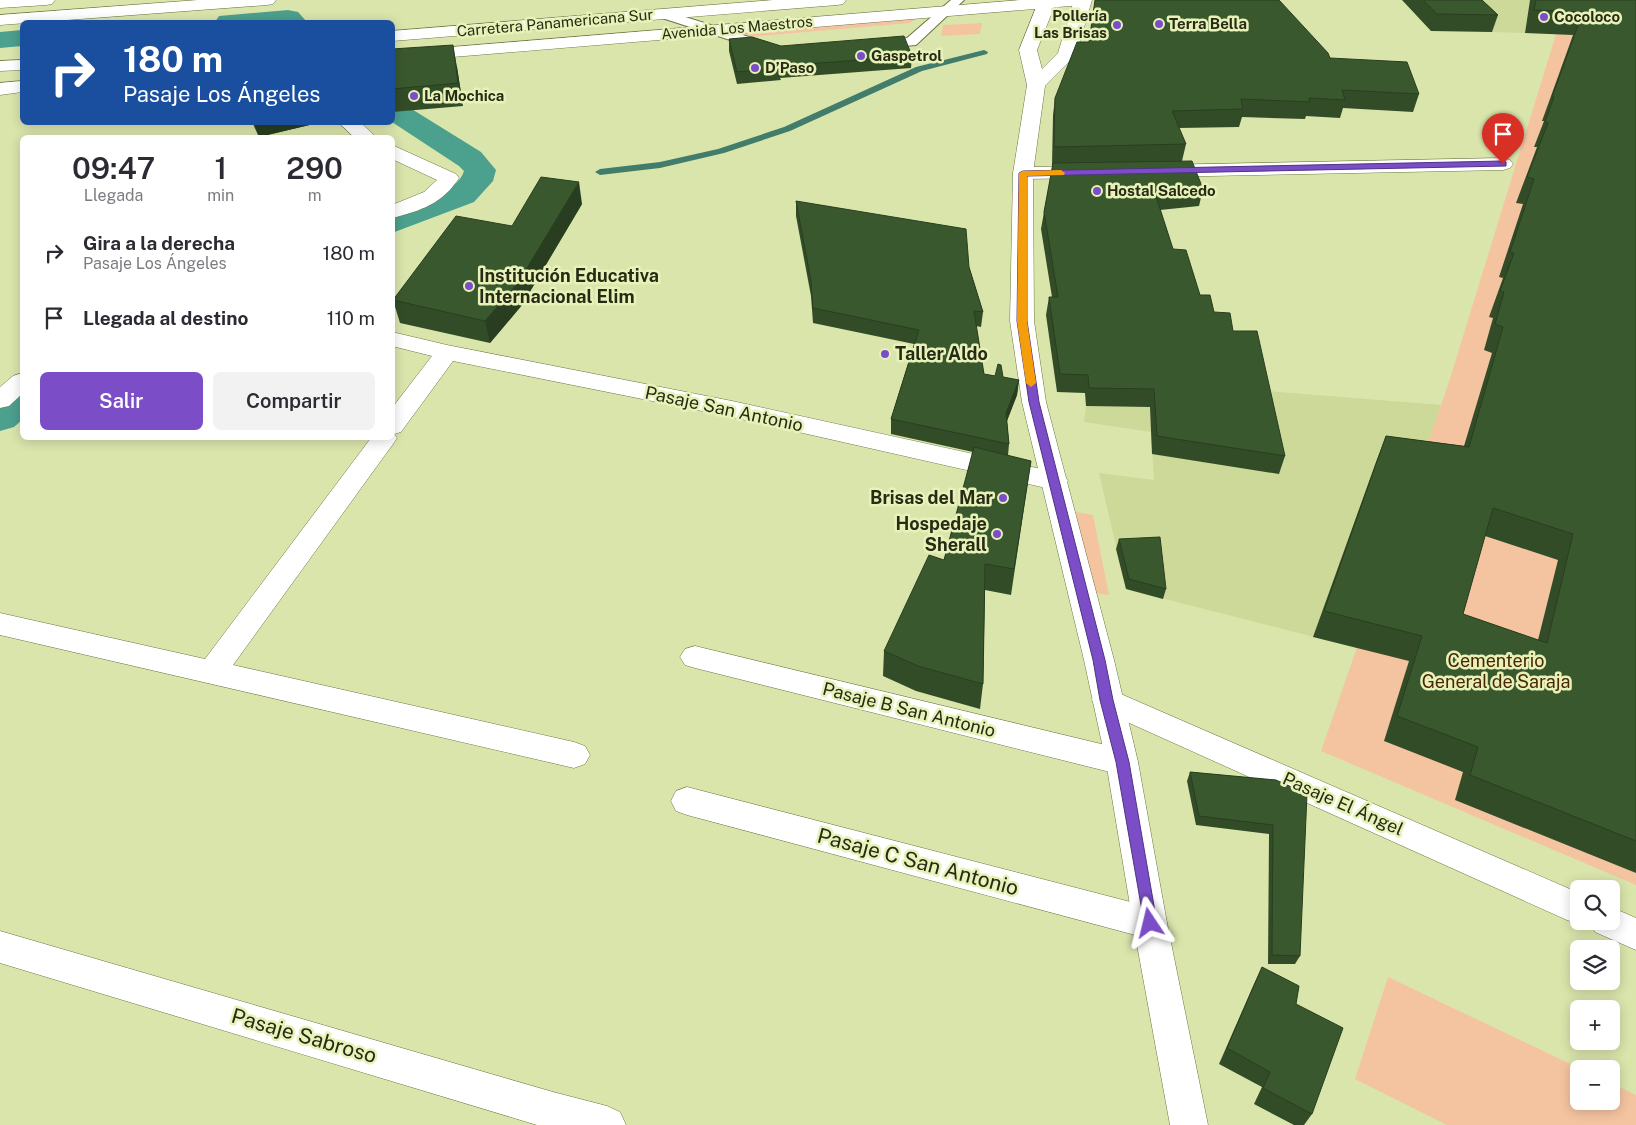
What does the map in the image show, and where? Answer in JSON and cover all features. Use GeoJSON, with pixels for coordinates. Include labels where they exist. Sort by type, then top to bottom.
{"type":"FeatureCollection","features":[{"type":"Feature","properties":{"kind":"main road"},"geometry":{"type":"LineString","coordinates":[[0,4],[46,0]]}},
{"type":"Feature","properties":{"kind":"main road"},"geometry":{"type":"LineString","coordinates":[[0,20],[268,0]]}},
{"type":"Feature","properties":{"kind":"main road","name":"Carretera Panamericana Sur"},"geometry":{"type":"LineString","coordinates":[[395,36],[837,0]]}},
{"type":"Feature","properties":{"kind":"main road"},"geometry":{"type":"LineString","coordinates":[[1036,85],[1067,56],[1082,0]]}},
{"type":"Feature","properties":{"kind":"main road","name":"Avenida Los Maestros"},"geometry":{"type":"LineString","coordinates":[[395,57],[713,30],[951,6],[1082,0]]}},
{"type":"Feature","properties":{"kind":"main road"},"geometry":{"type":"LineString","coordinates":[[1048,1],[1028,50],[1036,85],[1023,173],[1022,321],[1034,402],[1099,660],[1106,700],[1122,762],[1150,923],[1189,1125]]}},
{"type":"Feature","properties":{"kind":"main road"},"geometry":{"type":"LineString","coordinates":[[0,66],[20,65]]}},
{"type":"Feature","properties":{"kind":"main road"},"geometry":{"type":"LineString","coordinates":[[0,89],[20,87]]}},
{"type":"Feature","properties":{"kind":"main road"},"geometry":{"type":"LineString","coordinates":[[351,125],[364,135]]}},
{"type":"Feature","properties":{"kind":"main road"},"geometry":{"type":"LineString","coordinates":[[395,152],[449,178],[443,189],[436,196],[395,211]]}},
{"type":"Feature","properties":{"kind":"main road"},"geometry":{"type":"LineString","coordinates":[[1140,171],[1503,164]]}},
{"type":"Feature","properties":{"kind":"main road"},"geometry":{"type":"LineString","coordinates":[[1023,173],[1110,172]]}},
{"type":"Feature","properties":{"kind":"main road","name":"Pasaje San Antonio"},"geometry":{"type":"LineString","coordinates":[[395,340],[447,352],[732,409],[1055,481]]}},
{"type":"Feature","properties":{"kind":"main road"},"geometry":{"type":"LineString","coordinates":[[395,422],[447,352]]}},
{"type":"Feature","properties":{"kind":"main road"},"geometry":{"type":"LineString","coordinates":[[0,400],[20,383]]}},
{"type":"Feature","properties":{"kind":"main road"},"geometry":{"type":"LineString","coordinates":[[211,673],[383,440]]}},
{"type":"Feature","properties":{"kind":"main road"},"geometry":{"type":"LineString","coordinates":[[0,624],[574,756]]}},
{"type":"Feature","properties":{"kind":"main road","name":"Pasaje B San Antonio"},"geometry":{"type":"LineString","coordinates":[[695,657],[1122,762]]}},
{"type":"Feature","properties":{"kind":"main road","name":"Pasaje El Ángel"},"geometry":{"type":"LineString","coordinates":[[1106,700],[1570,905]]}},
{"type":"Feature","properties":{"kind":"main road","name":"Pasaje C San Antonio"},"geometry":{"type":"LineString","coordinates":[[687,801],[1150,923]]}},
{"type":"Feature","properties":{"kind":"main road"},"geometry":{"type":"LineString","coordinates":[[1620,927],[1636,934]]}},
{"type":"Feature","properties":{"kind":"main road","name":"Pasaje Sabroso"},"geometry":{"type":"LineString","coordinates":[[0,946],[550,1118],[608,1125]]}},
{"type":"Feature","properties":{"kind":"lane"},"geometry":{"type":"LineString","coordinates":[[871,45],[910,42],[951,6]]}},
{"type":"Feature","properties":{"kind":"lane"},"geometry":{"type":"LineString","coordinates":[[662,14],[773,50]]}},
{"type":"Feature","properties":{"kind":"shaded area"},"geometry":{"type":"Polygon","coordinates":[[[1457,0],[1530,0],[1525,33],[1492,32],[1457,0]]]}},
{"type":"Feature","properties":{"kind":"shaded area"},"geometry":{"type":"Polygon","coordinates":[[[1180,384],[1441,405],[1357,648],[1126,589],[1099,473],[1154,480],[1151,432],[1084,422],[1086,406],[1182,407],[1180,384]]]}},
{"type":"Feature","properties":{"kind":"green space","name":"Cementerio General de Saraja"},"geometry":{"type":"Polygon","coordinates":[[[1636,0],[1636,885],[1321,751],[1448,385],[1556,34],[1636,0]]]}},
{"type":"Feature","properties":{"kind":"green space"},"geometry":{"type":"Polygon","coordinates":[[[917,18],[910,23],[749,37],[737,32],[917,18]]]}},
{"type":"Feature","properties":{"kind":"green space"},"geometry":{"type":"Polygon","coordinates":[[[982,23],[980,34],[941,36],[943,25],[982,23]]]}},
{"type":"Feature","properties":{"kind":"green space"},"geometry":{"type":"Polygon","coordinates":[[[1076,512],[1093,515],[1109,595],[1093,593],[1076,512]]]}},
{"type":"Feature","properties":{"kind":"green space"},"geometry":{"type":"Polygon","coordinates":[[[1388,977],[1570,1064],[1570,1110],[1620,1110],[1620,1087],[1636,1095],[1636,1125],[1447,1125],[1355,1079],[1388,977]]]}},
{"type":"Feature","properties":{"kind":"building"},"geometry":{"type":"Polygon","coordinates":[[[1095,0],[1279,0],[1328,53],[1330,58],[1407,62],[1419,94],[1342,90],[1345,100],[1309,98],[1310,102],[1241,99],[1243,109],[1172,111],[1186,144],[1054,147],[1055,98],[1077,42],[1089,42],[1095,0]]]}},
{"type":"Feature","properties":{"kind":"building"},"geometry":{"type":"Polygon","coordinates":[[[1423,0],[1482,0],[1498,15],[1437,14],[1423,0]]]}},
{"type":"Feature","properties":{"kind":"building","name":"Cementerio General de Saraja"},"geometry":{"type":"Polygon","coordinates":[[[1536,0],[1636,0],[1636,841],[1470,775],[1478,747],[1397,716],[1422,636],[1324,611],[1386,436],[1469,447],[1503,327],[1495,324],[1504,292],[1500,291],[1514,253],[1510,252],[1534,179],[1527,177],[1548,123],[1545,122],[1554,97],[1552,97],[1583,12],[1534,10],[1536,0]],[[1493,508],[1463,614],[1547,643],[1573,534],[1493,508]]]}},
{"type":"Feature","properties":{"kind":"building"},"geometry":{"type":"Polygon","coordinates":[[[904,36],[912,56],[780,66],[780,68],[737,72],[729,39],[752,37],[781,46],[904,36]]]}},
{"type":"Feature","properties":{"kind":"building"},"geometry":{"type":"Polygon","coordinates":[[[453,45],[458,83],[395,89],[395,49],[453,45]]]}},
{"type":"Feature","properties":{"kind":"building"},"geometry":{"type":"Polygon","coordinates":[[[1192,161],[1203,189],[1155,193],[1173,249],[1186,250],[1200,295],[1210,295],[1214,312],[1230,313],[1233,331],[1257,331],[1285,456],[1157,436],[1154,389],[1089,388],[1088,375],[1060,374],[1049,297],[1058,297],[1044,212],[1053,163],[1192,161]]]}},
{"type":"Feature","properties":{"kind":"building"},"geometry":{"type":"Polygon","coordinates":[[[541,177],[579,182],[518,283],[485,321],[395,300],[395,297],[456,216],[512,226],[541,177]]]}},
{"type":"Feature","properties":{"kind":"building"},"geometry":{"type":"Polygon","coordinates":[[[796,201],[966,229],[969,267],[983,312],[974,311],[984,374],[995,376],[998,364],[1001,365],[1003,377],[1019,380],[1006,413],[1009,444],[891,419],[919,330],[813,308],[811,281],[796,201]]]}},
{"type":"Feature","properties":{"kind":"building"},"geometry":{"type":"Polygon","coordinates":[[[974,447],[1031,461],[1014,569],[985,564],[983,684],[918,666],[884,651],[929,555],[944,560],[974,447]]]}},
{"type":"Feature","properties":{"kind":"building"},"geometry":{"type":"Polygon","coordinates":[[[1160,537],[1166,589],[1129,579],[1119,539],[1160,537]]]}},
{"type":"Feature","properties":{"kind":"building"},"geometry":{"type":"Polygon","coordinates":[[[1190,772],[1276,780],[1307,794],[1300,956],[1272,955],[1273,825],[1199,816],[1190,772]]]}},
{"type":"Feature","properties":{"kind":"building"},"geometry":{"type":"Polygon","coordinates":[[[1262,967],[1299,986],[1296,1004],[1343,1028],[1312,1114],[1263,1088],[1270,1072],[1227,1048],[1262,967]]]}},
{"type":"Feature","properties":{"kind":"waterway"},"geometry":{"type":"LineString","coordinates":[[258,20],[288,18],[290,20]]}},
{"type":"Feature","properties":{"kind":"waterway"},"geometry":{"type":"LineString","coordinates":[[0,40],[20,38]]}},
{"type":"Feature","properties":{"kind":"waterway"},"geometry":{"type":"LineString","coordinates":[[600,172],[660,165],[721,151],[787,129],[919,69],[984,52]]}},
{"type":"Feature","properties":{"kind":"waterway"},"geometry":{"type":"LineString","coordinates":[[395,111],[470,159],[480,170],[477,181],[463,195],[395,222]]}},
{"type":"Feature","properties":{"kind":"waterway"},"geometry":{"type":"LineString","coordinates":[[0,418],[20,403]]}},
{"type":"Feature","properties":{"kind":"slow traffic"},"geometry":{"type":"LineString","coordinates":[[1031,383],[1022,321],[1023,173],[1061,173]]}},
{"type":"Feature","properties":{"kind":"place","name":"Cocoloco"},"geometry":{"type":"Point","coordinates":[1544,17]}},
{"type":"Feature","properties":{"kind":"place","name":"Terra Bella"},"geometry":{"type":"Point","coordinates":[1159,24]}},
{"type":"Feature","properties":{"kind":"place","name":"Pollería Las Brisas"},"geometry":{"type":"Point","coordinates":[1117,25]}},
{"type":"Feature","properties":{"kind":"place","name":"Gaspetrol"},"geometry":{"type":"Point","coordinates":[861,56]}},
{"type":"Feature","properties":{"kind":"place","name":"D’Paso"},"geometry":{"type":"Point","coordinates":[755,68]}},
{"type":"Feature","properties":{"kind":"place","name":"La Mochica"},"geometry":{"type":"Point","coordinates":[414,96]}},
{"type":"Feature","properties":{"kind":"place","name":"Hostal Salcedo"},"geometry":{"type":"Point","coordinates":[1097,191]}},
{"type":"Feature","properties":{"kind":"place","name":"Institución Educativa Internacional Elim"},"geometry":{"type":"Point","coordinates":[469,286]}},
{"type":"Feature","properties":{"kind":"place","name":"Taller Aldo"},"geometry":{"type":"Point","coordinates":[885,354]}},
{"type":"Feature","properties":{"kind":"place","name":"Brisas del Mar"},"geometry":{"type":"Point","coordinates":[1003,498]}},
{"type":"Feature","properties":{"kind":"place","name":"Hospedaje Sherall"},"geometry":{"type":"Point","coordinates":[997,534]}},
{"type":"Feature","properties":{"kind":"route"},"geometry":{"type":"LineString","coordinates":[[1150,923],[1122,762],[1106,700],[1099,660],[1034,402],[1022,321],[1023,173],[1503,164]]}}]}
